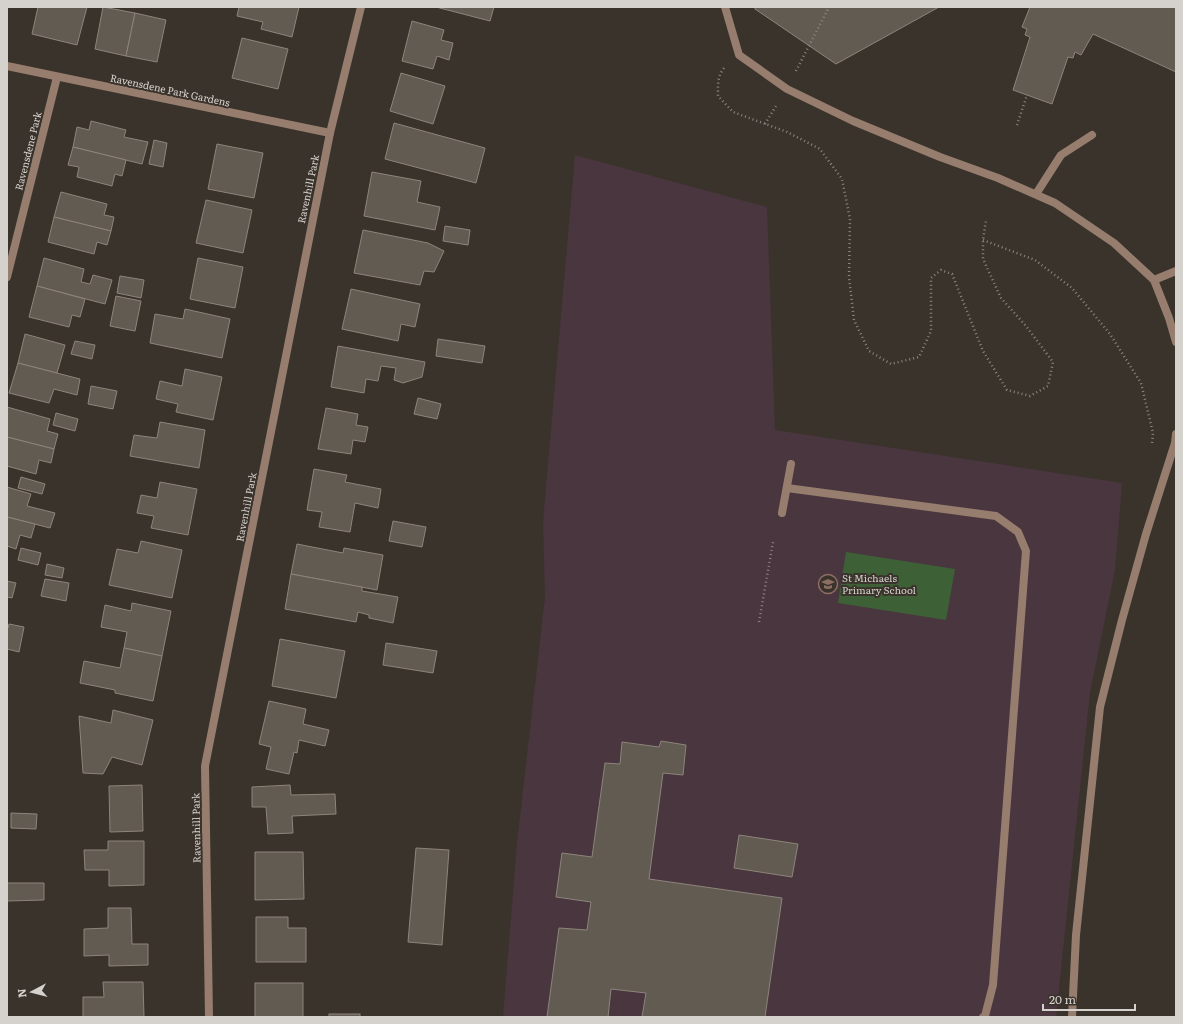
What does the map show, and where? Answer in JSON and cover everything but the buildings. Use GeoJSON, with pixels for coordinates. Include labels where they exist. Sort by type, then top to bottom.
{"type":"FeatureCollection","features":[{"type":"Feature","properties":{"kind":"street","name":"Ravenhill Park"},"geometry":{"type":"LineString","coordinates":[[209,1017],[205,766],[330,134],[362,7]]}},
{"type":"Feature","properties":{"kind":"street"},"geometry":{"type":"LineString","coordinates":[[725,7],[739,56],[786,89],[853,121],[940,157],[998,178],[1036,194],[1055,203],[1114,243],[1154,280],[1169,318],[1176,342]]}},
{"type":"Feature","properties":{"kind":"street","name":"Ravensdene Park Gardens"},"geometry":{"type":"LineString","coordinates":[[7,66],[330,134]]}},
{"type":"Feature","properties":{"kind":"street","name":"Ravensdene Park"},"geometry":{"type":"LineString","coordinates":[[7,277],[57,76]]}},
{"type":"Feature","properties":{"kind":"street"},"geometry":{"type":"LineString","coordinates":[[1036,194],[1061,155],[1092,135]]}},
{"type":"Feature","properties":{"kind":"street"},"geometry":{"type":"LineString","coordinates":[[1154,280],[1176,271]]}},
{"type":"Feature","properties":{"kind":"street"},"geometry":{"type":"LineString","coordinates":[[1072,1017],[1076,935],[1100,707],[1122,620],[1146,534],[1175,443],[1176,434]]}},
{"type":"Feature","properties":{"kind":"street"},"geometry":{"type":"LineString","coordinates":[[782,513],[791,464]]}},
{"type":"Feature","properties":{"kind":"street"},"geometry":{"type":"LineString","coordinates":[[787,488],[996,516],[1018,532],[1026,551],[993,985],[985,1016],[983,1017]]}},
{"type":"Feature","properties":{"kind":"path"},"geometry":{"type":"LineString","coordinates":[[786,89],[829,7]]}},
{"type":"Feature","properties":{"kind":"path"},"geometry":{"type":"LineString","coordinates":[[739,56],[721,72],[718,81],[718,96],[733,112],[787,132],[820,148],[842,179],[850,219],[849,277],[854,320],[869,351],[891,364],[919,357],[931,331],[931,278],[941,270],[952,274],[983,351],[1007,390],[1030,396],[1048,386],[1053,362],[1026,326],[1001,298],[983,260],[983,240],[986,220]]}},
{"type":"Feature","properties":{"kind":"path"},"geometry":{"type":"LineString","coordinates":[[1016,125],[1027,95]]}},
{"type":"Feature","properties":{"kind":"path"},"geometry":{"type":"LineString","coordinates":[[983,240],[1035,260],[1072,288],[1110,334],[1141,383],[1154,433],[1151,448]]}},
{"type":"Feature","properties":{"kind":"path"},"geometry":{"type":"LineString","coordinates":[[760,622],[773,542]]}},
{"type":"Feature","properties":{"kind":"shaded area","name":"St Michaels Primary School"},"geometry":{"type":"Polygon","coordinates":[[[575,155],[767,207],[775,430],[1122,483],[1115,570],[1090,693],[1056,1017],[503,1017],[517,843],[545,597],[543,521],[575,155]]]}},
{"type":"Feature","properties":{"kind":"green space"},"geometry":{"type":"Polygon","coordinates":[[[846,552],[955,569],[946,620],[838,603],[846,552]]]}},
{"type":"Feature","properties":{"kind":"place","name":"St Michaels Primary School"},"geometry":{"type":"Point","coordinates":[828,584]}}]}
